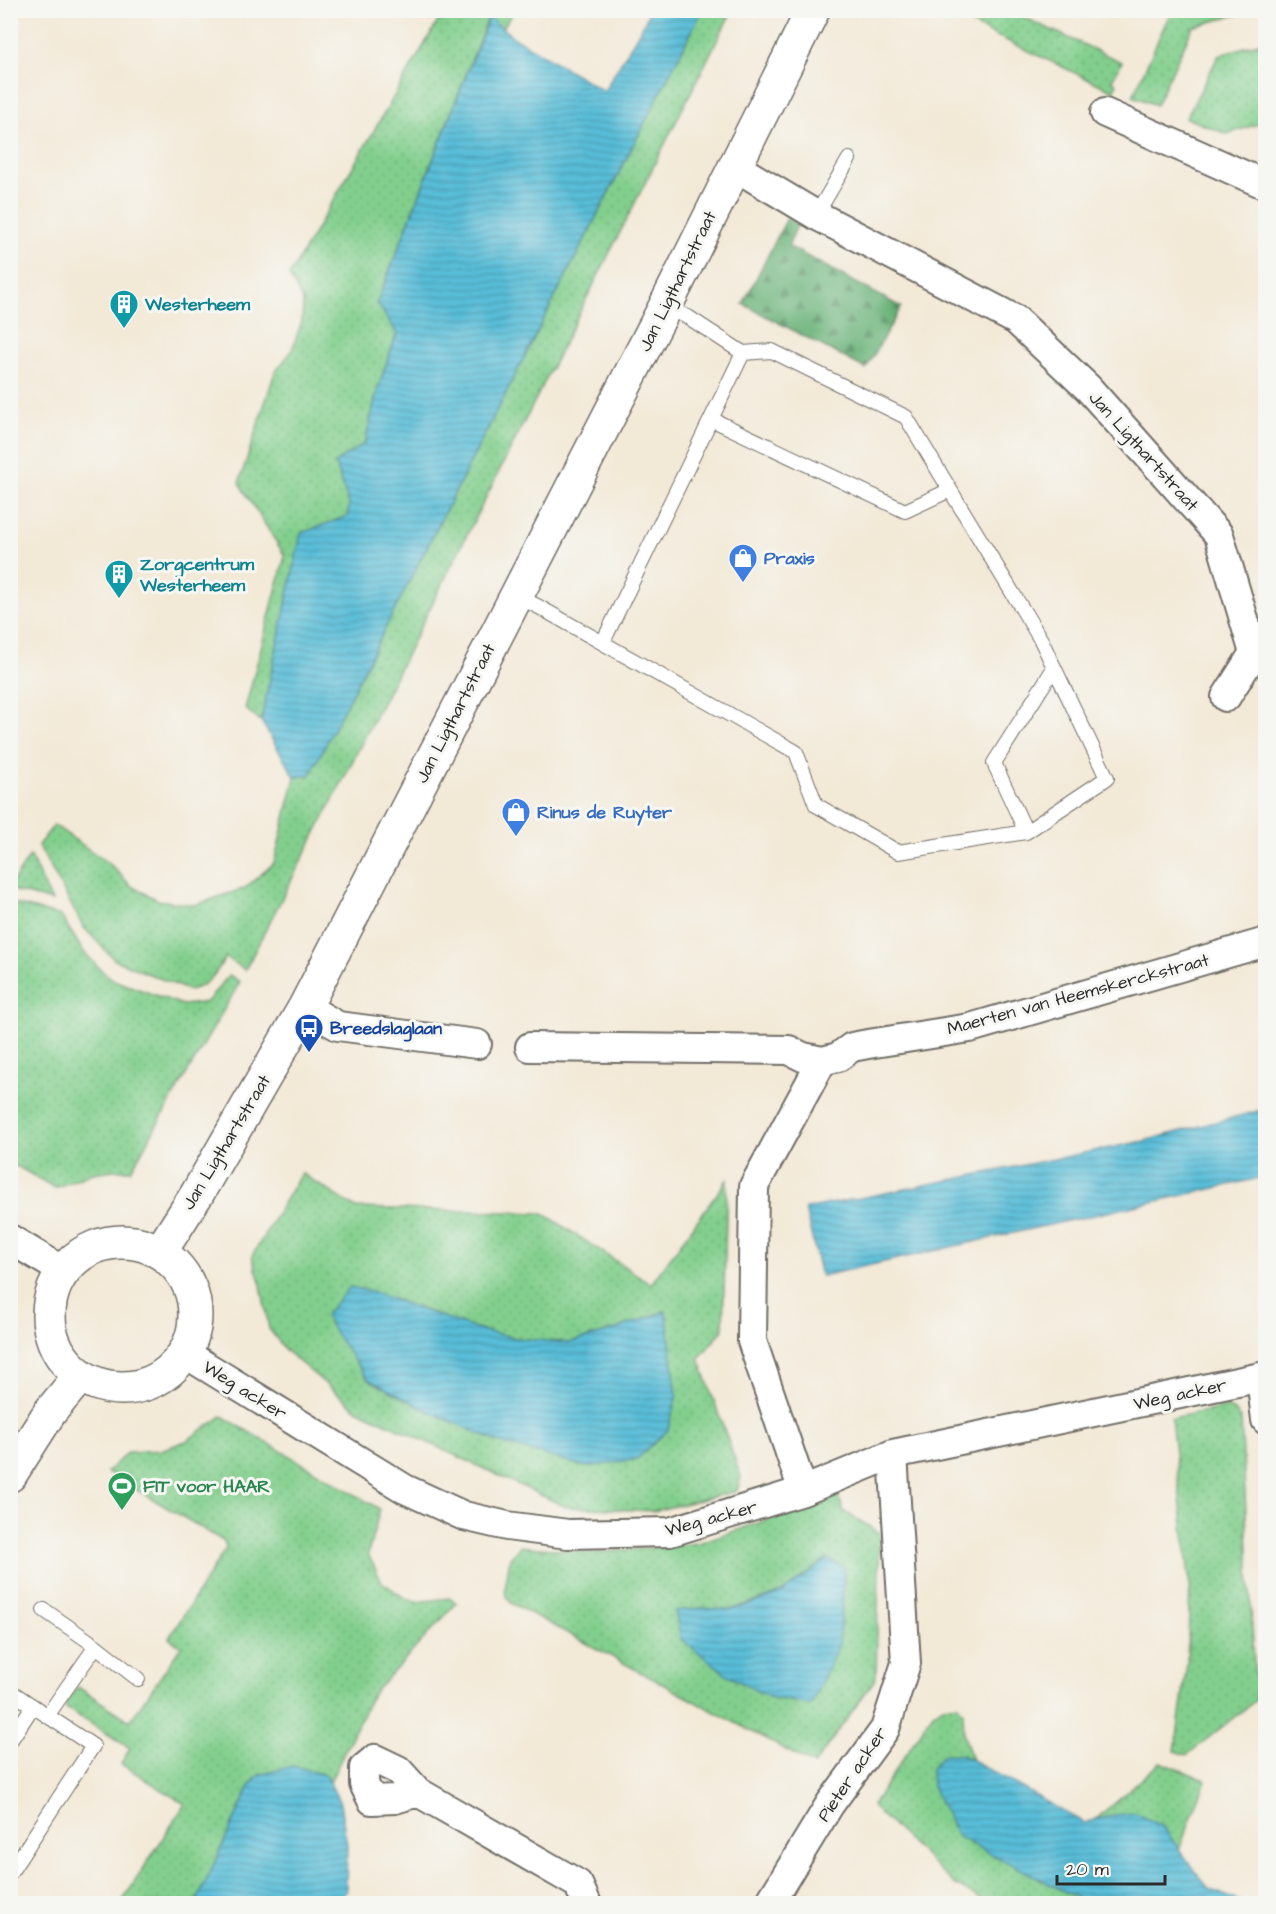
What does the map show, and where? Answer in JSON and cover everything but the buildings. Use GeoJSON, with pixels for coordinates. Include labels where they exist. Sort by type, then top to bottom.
{"type":"FeatureCollection","features":[{"type":"Feature","properties":{"kind":"main road","name":"Jan Ligthartstraat"},"geometry":{"type":"LineString","coordinates":[[160,1252],[197,1194],[305,1007],[515,595],[665,308],[813,10]]}},
{"type":"Feature","properties":{"kind":"main road"},"geometry":{"type":"LineString","coordinates":[[119,1241],[141,1243],[160,1252],[182,1271],[194,1297],[196,1326],[186,1354],[165,1376],[138,1388],[108,1388],[80,1376],[63,1359],[52,1339],[48,1315],[52,1292],[63,1271],[79,1256],[98,1245],[108,1243],[119,1241]]}},
{"type":"Feature","properties":{"kind":"main road"},"geometry":{"type":"LineString","coordinates":[[10,1475],[50,1412],[80,1376]]}},
{"type":"Feature","properties":{"kind":"street"},"geometry":{"type":"LineString","coordinates":[[1105,113],[1266,185]]}},
{"type":"Feature","properties":{"kind":"street","name":"Jan Ligthartstraat"},"geometry":{"type":"LineString","coordinates":[[734,166],[816,215],[1016,320],[1088,388],[1219,535],[1254,653],[1226,697]]}},
{"type":"Feature","properties":{"kind":"street","name":"Maerten van Heemskerckstraat"},"geometry":{"type":"LineString","coordinates":[[822,1060],[838,1057],[852,1047],[860,1045],[970,1028],[1266,942]]}},
{"type":"Feature","properties":{"kind":"street"},"geometry":{"type":"LineString","coordinates":[[305,1007],[338,1026],[477,1044]]}},
{"type":"Feature","properties":{"kind":"street"},"geometry":{"type":"LineString","coordinates":[[530,1047],[789,1050],[803,1058],[822,1060],[754,1186],[752,1341],[803,1491]]}},
{"type":"Feature","properties":{"kind":"street"},"geometry":{"type":"LineString","coordinates":[[10,1239],[63,1271]]}},
{"type":"Feature","properties":{"kind":"street","name":"Weg acker"},"geometry":{"type":"LineString","coordinates":[[186,1354],[405,1489],[464,1516],[507,1526],[568,1534],[670,1532],[803,1491],[893,1454],[1263,1376]]}},
{"type":"Feature","properties":{"kind":"street"},"geometry":{"type":"LineString","coordinates":[[1263,1376],[1266,1420]]}},
{"type":"Feature","properties":{"kind":"street","name":"Pieter acker"},"geometry":{"type":"LineString","coordinates":[[769,1904],[830,1804],[885,1729],[906,1663],[893,1454]]}},
{"type":"Feature","properties":{"kind":"street"},"geometry":{"type":"LineString","coordinates":[[418,1792],[578,1884],[587,1904]]}},
{"type":"Feature","properties":{"kind":"lane"},"geometry":{"type":"LineString","coordinates":[[816,215],[849,159]]}},
{"type":"Feature","properties":{"kind":"lane"},"geometry":{"type":"LineString","coordinates":[[515,595],[603,642],[796,752],[816,805],[898,852],[1026,832],[1107,778],[1041,640],[906,417],[772,351],[743,353],[688,317],[665,308]]}},
{"type":"Feature","properties":{"kind":"lane"},"geometry":{"type":"LineString","coordinates":[[603,642],[743,353]]}},
{"type":"Feature","properties":{"kind":"lane"},"geometry":{"type":"LineString","coordinates":[[711,419],[905,511],[950,490]]}},
{"type":"Feature","properties":{"kind":"lane"},"geometry":{"type":"LineString","coordinates":[[1026,832],[994,764],[1054,668]]}},
{"type":"Feature","properties":{"kind":"lane"},"geometry":{"type":"LineString","coordinates":[[44,1610],[138,1679]]}},
{"type":"Feature","properties":{"kind":"lane"},"geometry":{"type":"LineString","coordinates":[[47,1716],[96,1646]]}},
{"type":"Feature","properties":{"kind":"lane"},"geometry":{"type":"LineString","coordinates":[[10,1691],[93,1746],[10,1873]]}},
{"type":"Feature","properties":{"kind":"lane"},"geometry":{"type":"LineString","coordinates":[[10,1741],[33,1706]]}},
{"type":"Feature","properties":{"kind":"green space"},"geometry":{"type":"Polygon","coordinates":[[[1246,10],[1246,12],[1193,27],[1156,105],[1133,96],[1171,11],[1246,10]]]}},
{"type":"Feature","properties":{"kind":"green space"},"geometry":{"type":"Polygon","coordinates":[[[444,11],[514,11],[502,29],[488,18],[377,303],[397,333],[377,391],[365,443],[335,463],[349,504],[348,516],[301,534],[261,721],[245,709],[285,556],[239,483],[275,372],[291,352],[302,321],[303,301],[289,276],[444,11]]]}},
{"type":"Feature","properties":{"kind":"green space"},"geometry":{"type":"Polygon","coordinates":[[[702,11],[732,11],[245,970],[226,957],[211,978],[190,991],[115,960],[84,928],[38,845],[54,825],[111,865],[131,886],[158,900],[195,905],[245,888],[274,863],[295,777],[310,774],[702,11]]]}},
{"type":"Feature","properties":{"kind":"green space"},"geometry":{"type":"Polygon","coordinates":[[[944,11],[1010,11],[1122,62],[1112,80],[1117,84],[1113,91],[944,11]]]}},
{"type":"Feature","properties":{"kind":"green space"},"geometry":{"type":"Polygon","coordinates":[[[1265,41],[1265,122],[1227,134],[1186,118],[1219,55],[1265,41]]]}},
{"type":"Feature","properties":{"kind":"green space"},"geometry":{"type":"Polygon","coordinates":[[[787,218],[798,224],[788,246],[901,307],[866,369],[743,304],[787,218]]]}},
{"type":"Feature","properties":{"kind":"green space"},"geometry":{"type":"Polygon","coordinates":[[[30,856],[52,901],[11,890],[11,884],[30,856]]]}},
{"type":"Feature","properties":{"kind":"green space"},"geometry":{"type":"Polygon","coordinates":[[[11,903],[61,916],[83,951],[103,972],[116,981],[183,1005],[207,1002],[229,975],[240,982],[131,1170],[93,1173],[55,1188],[11,1163],[11,903]]]}},
{"type":"Feature","properties":{"kind":"green space"},"geometry":{"type":"Polygon","coordinates":[[[301,1173],[356,1208],[543,1213],[651,1284],[727,1180],[723,1330],[699,1358],[741,1477],[737,1491],[654,1511],[566,1507],[356,1409],[286,1351],[269,1329],[261,1285],[252,1256],[301,1173]],[[350,1287],[368,1379],[424,1409],[498,1442],[669,1341],[665,1311],[614,1330],[569,1343],[515,1338],[476,1329],[373,1292],[350,1287]]]}},
{"type":"Feature","properties":{"kind":"green space"},"geometry":{"type":"Polygon","coordinates":[[[1226,1407],[1235,1411],[1241,1418],[1256,1700],[1187,1755],[1175,1751],[1187,1663],[1190,1587],[1171,1418],[1226,1407]]]}},
{"type":"Feature","properties":{"kind":"green space"},"geometry":{"type":"Polygon","coordinates":[[[222,1416],[380,1509],[368,1554],[382,1582],[415,1602],[449,1598],[457,1603],[372,1695],[330,1782],[326,1775],[259,1775],[250,1786],[196,1903],[121,1903],[185,1804],[121,1764],[130,1748],[66,1708],[66,1702],[78,1687],[130,1721],[181,1647],[169,1638],[226,1550],[225,1542],[107,1472],[128,1452],[161,1450],[186,1441],[222,1416]]]}},
{"type":"Feature","properties":{"kind":"green space"},"geometry":{"type":"Polygon","coordinates":[[[839,1496],[843,1511],[880,1533],[876,1678],[814,1765],[511,1603],[506,1596],[510,1557],[520,1546],[595,1553],[698,1543],[839,1496]],[[827,1559],[783,1592],[729,1610],[701,1608],[729,1676],[769,1697],[811,1705],[827,1559]]]}},
{"type":"Feature","properties":{"kind":"green space"},"geometry":{"type":"Polygon","coordinates":[[[957,1704],[963,1711],[964,1735],[972,1760],[961,1755],[944,1754],[931,1769],[932,1786],[1028,1873],[1087,1903],[988,1903],[954,1884],[872,1806],[933,1713],[943,1706],[957,1704]]]}},
{"type":"Feature","properties":{"kind":"green space"},"geometry":{"type":"Polygon","coordinates":[[[1160,1762],[1206,1780],[1179,1850],[1162,1826],[1094,1821],[1160,1762]]]}},
{"type":"Feature","properties":{"kind":"water"},"geometry":{"type":"Polygon","coordinates":[[[649,11],[702,11],[310,775],[295,777],[261,721],[301,533],[348,516],[349,504],[335,463],[365,443],[377,391],[397,333],[377,303],[489,17],[513,37],[604,91],[645,22],[649,11]]]}},
{"type":"Feature","properties":{"kind":"water"},"geometry":{"type":"Polygon","coordinates":[[[1265,1109],[1265,1177],[821,1276],[805,1209],[1144,1141],[1265,1109]]]}},
{"type":"Feature","properties":{"kind":"water"},"geometry":{"type":"Polygon","coordinates":[[[350,1287],[373,1292],[476,1329],[515,1338],[569,1343],[666,1311],[677,1395],[668,1430],[637,1459],[586,1467],[498,1442],[424,1409],[368,1379],[336,1335],[325,1315],[350,1287]]]}},
{"type":"Feature","properties":{"kind":"water"},"geometry":{"type":"Polygon","coordinates":[[[827,1559],[845,1568],[839,1644],[811,1705],[769,1697],[729,1676],[681,1639],[675,1611],[701,1608],[729,1610],[756,1602],[783,1592],[827,1559]]]}},
{"type":"Feature","properties":{"kind":"water"},"geometry":{"type":"Polygon","coordinates":[[[944,1754],[961,1755],[972,1760],[1084,1823],[1113,1815],[1136,1813],[1162,1826],[1209,1889],[1244,1903],[1087,1903],[958,1837],[932,1786],[931,1769],[944,1754]]]}},
{"type":"Feature","properties":{"kind":"water"},"geometry":{"type":"Polygon","coordinates":[[[293,1766],[326,1775],[340,1803],[347,1845],[346,1891],[335,1903],[196,1903],[250,1786],[259,1775],[293,1766]]]}},
{"type":"Feature","properties":{"kind":"place","name":"Westerheem"},"geometry":{"type":"Point","coordinates":[124,330]}},
{"type":"Feature","properties":{"kind":"place","name":"Praxis"},"geometry":{"type":"Point","coordinates":[743,584]}},
{"type":"Feature","properties":{"kind":"place","name":"Zorgcentrum Westerheem"},"geometry":{"type":"Point","coordinates":[119,600]}},
{"type":"Feature","properties":{"kind":"place","name":"Rinus de Ruyter"},"geometry":{"type":"Point","coordinates":[516,838]}},
{"type":"Feature","properties":{"kind":"place","name":"Breedslaglaan"},"geometry":{"type":"Point","coordinates":[309,1054]}},
{"type":"Feature","properties":{"kind":"place","name":"FIT voor HAAR"},"geometry":{"type":"Point","coordinates":[122,1512]}}]}
